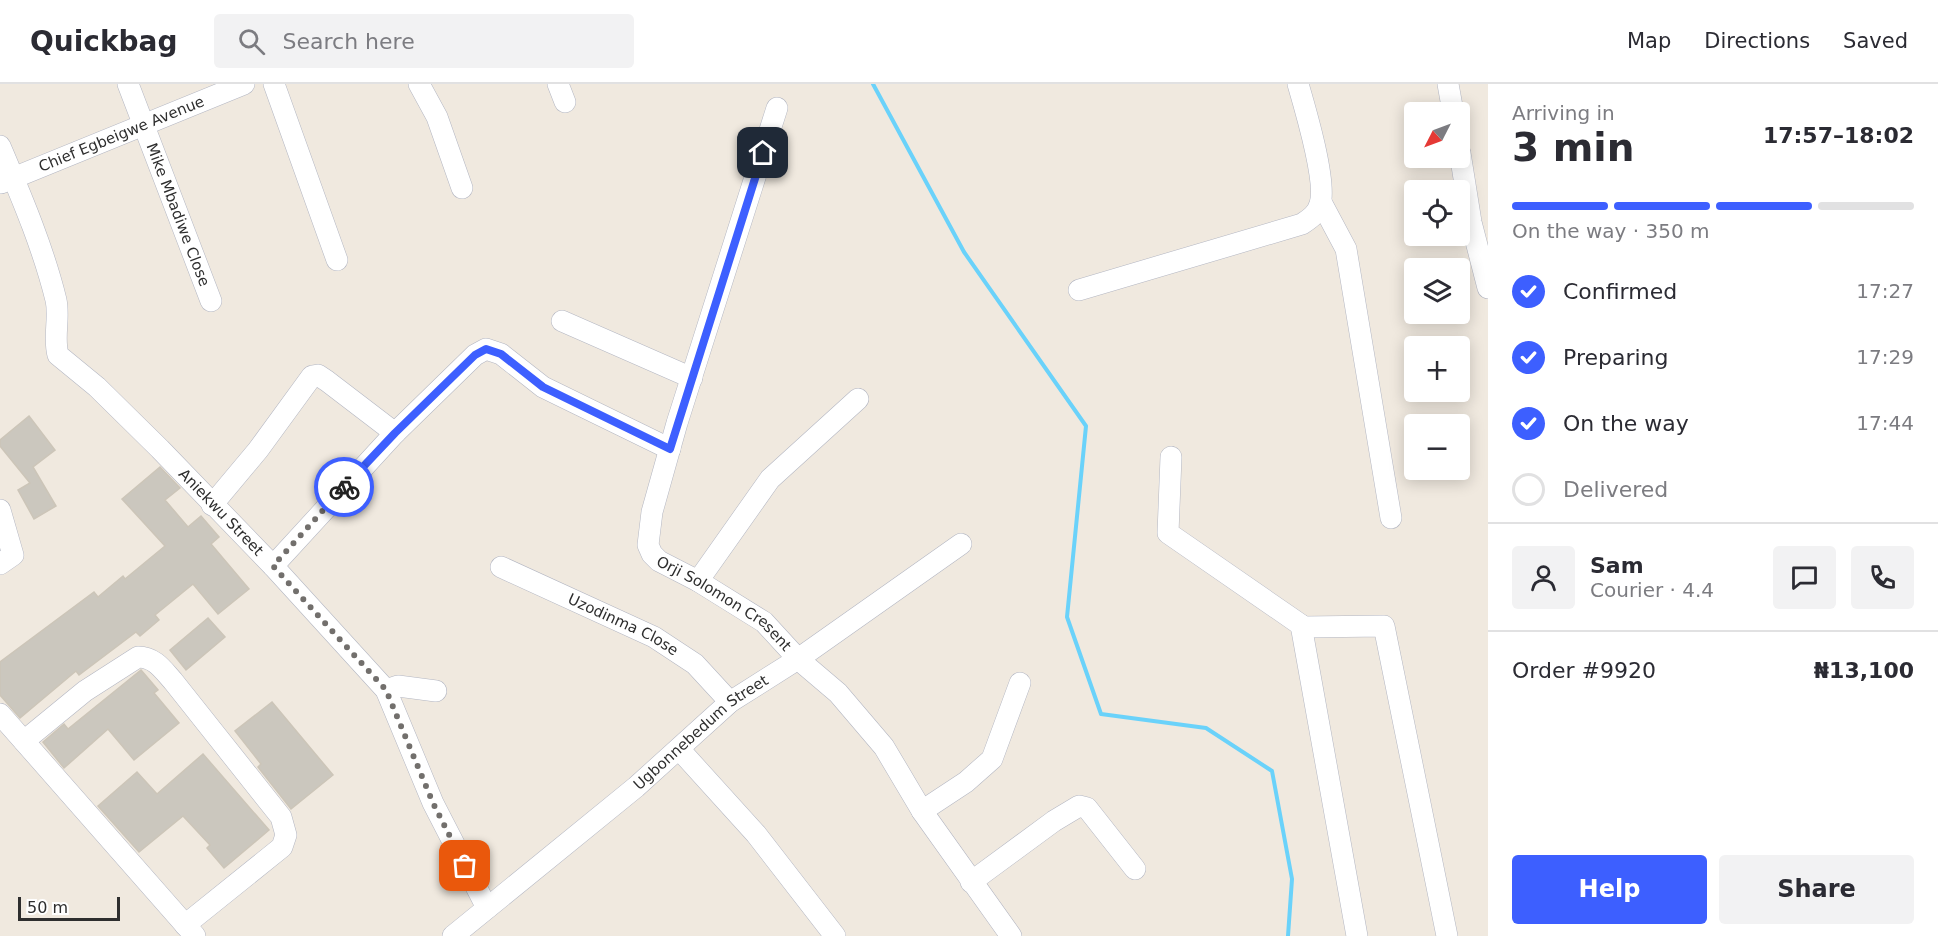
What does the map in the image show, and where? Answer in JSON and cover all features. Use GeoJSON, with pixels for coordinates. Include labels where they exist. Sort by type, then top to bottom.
{"type":"FeatureCollection","features":[{"type":"Feature","properties":{"kind":"street","name":"Mike Mbadiwe Close"},"geometry":{"type":"LineString","coordinates":[[128,84],[211,301]]}},
{"type":"Feature","properties":{"kind":"street","name":"Chief Egbeigwe Avenue"},"geometry":{"type":"LineString","coordinates":[[7,181],[144,127],[244,84]]}},
{"type":"Feature","properties":{"kind":"street"},"geometry":{"type":"LineString","coordinates":[[274,84],[337,260]]}},
{"type":"Feature","properties":{"kind":"street"},"geometry":{"type":"LineString","coordinates":[[419,84],[438,117],[462,188]]}},
{"type":"Feature","properties":{"kind":"street"},"geometry":{"type":"LineString","coordinates":[[1079,290],[1302,224],[1317,213],[1322,194],[1310,129],[1298,84]]}},
{"type":"Feature","properties":{"kind":"street"},"geometry":{"type":"LineString","coordinates":[[1448,84],[1451,102]]}},
{"type":"Feature","properties":{"kind":"street","name":"Orji Solomon Cresent"},"geometry":{"type":"LineString","coordinates":[[777,108],[670,449],[652,512],[648,545],[652,554],[659,561],[698,580],[764,622],[798,659],[838,693],[884,747],[922,811],[1011,936]]}},
{"type":"Feature","properties":{"kind":"street","name":"Aniekwu Street"},"geometry":{"type":"LineString","coordinates":[[0,147],[7,181],[56,302],[54,335],[58,356],[118,407],[273,566],[386,690],[433,803],[487,908]]}},
{"type":"Feature","properties":{"kind":"street"},"geometry":{"type":"LineString","coordinates":[[1464,168],[1479,221],[1488,288]]}},
{"type":"Feature","properties":{"kind":"street"},"geometry":{"type":"LineString","coordinates":[[1321,202],[1346,249],[1391,518]]}},
{"type":"Feature","properties":{"kind":"street"},"geometry":{"type":"LineString","coordinates":[[562,321],[692,378]]}},
{"type":"Feature","properties":{"kind":"street"},"geometry":{"type":"LineString","coordinates":[[273,566],[395,433],[475,355],[491,349],[543,387],[670,449]]}},
{"type":"Feature","properties":{"kind":"street"},"geometry":{"type":"LineString","coordinates":[[212,506],[258,450],[312,376],[318,375],[327,381],[395,433]]}},
{"type":"Feature","properties":{"kind":"street"},"geometry":{"type":"LineString","coordinates":[[698,580],[770,479],[858,399]]}},
{"type":"Feature","properties":{"kind":"street"},"geometry":{"type":"LineString","coordinates":[[1171,457],[1168,533],[1301,625],[1384,626],[1447,936]]}},
{"type":"Feature","properties":{"kind":"street"},"geometry":{"type":"LineString","coordinates":[[0,510],[13,555],[0,564]]}},
{"type":"Feature","properties":{"kind":"street","name":"Ugbonnebedum Street"},"geometry":{"type":"LineString","coordinates":[[453,936],[679,750],[730,702],[798,659],[961,544]]}},
{"type":"Feature","properties":{"kind":"street","name":"Uzodinma Close"},"geometry":{"type":"LineString","coordinates":[[501,567],[654,637],[695,664],[730,702]]}},
{"type":"Feature","properties":{"kind":"street"},"geometry":{"type":"LineString","coordinates":[[1301,625],[1357,936]]}},
{"type":"Feature","properties":{"kind":"street"},"geometry":{"type":"LineString","coordinates":[[0,714],[190,930],[282,847],[286,835],[281,817],[173,681],[157,663],[147,657],[138,657],[85,691],[24,741]]}},
{"type":"Feature","properties":{"kind":"street"},"geometry":{"type":"LineString","coordinates":[[922,811],[966,782],[992,759],[1020,683]]}},
{"type":"Feature","properties":{"kind":"street"},"geometry":{"type":"LineString","coordinates":[[386,690],[398,686],[436,691]]}},
{"type":"Feature","properties":{"kind":"street"},"geometry":{"type":"LineString","coordinates":[[679,750],[756,834],[835,936]]}},
{"type":"Feature","properties":{"kind":"street"},"geometry":{"type":"LineString","coordinates":[[971,882],[1054,821],[1079,806],[1087,808],[1135,869]]}},
{"type":"Feature","properties":{"kind":"building"},"geometry":{"type":"Polygon","coordinates":[[[29,416],[55,450],[33,467],[56,506],[34,519],[18,490],[30,483],[0,446],[0,440],[29,416]]]}},
{"type":"Feature","properties":{"kind":"building"},"geometry":{"type":"Polygon","coordinates":[[[160,467],[180,488],[165,500],[188,527],[201,516],[219,537],[211,544],[249,589],[218,614],[193,584],[155,615],[159,620],[140,636],[136,632],[79,675],[76,671],[20,718],[0,695],[0,662],[94,592],[98,597],[123,576],[125,579],[165,546],[122,499],[160,467]]]}},
{"type":"Feature","properties":{"kind":"building"},"geometry":{"type":"Polygon","coordinates":[[[208,618],[225,637],[186,670],[170,650],[208,618]]]}},
{"type":"Feature","properties":{"kind":"building"},"geometry":{"type":"Polygon","coordinates":[[[141,670],[158,690],[154,693],[179,723],[134,760],[108,729],[64,768],[43,742],[64,724],[68,729],[141,670]]]}},
{"type":"Feature","properties":{"kind":"building"},"geometry":{"type":"Polygon","coordinates":[[[272,702],[333,775],[291,809],[258,767],[261,764],[235,731],[272,702]]]}},
{"type":"Feature","properties":{"kind":"building"},"geometry":{"type":"Polygon","coordinates":[[[203,754],[269,830],[224,868],[207,848],[210,845],[183,816],[139,852],[98,806],[137,772],[157,794],[203,754]]]}},
{"type":"Feature","properties":{"kind":"waterway"},"geometry":{"type":"LineString","coordinates":[[873,84],[964,252],[1086,426],[1067,617],[1101,714],[1206,728],[1272,771],[1292,879],[1288,936]]}},
{"type":"Feature","properties":{"kind":"way so far"},"geometry":{"type":"LineString","coordinates":[[344,487],[273,566],[386,690],[433,803],[465,866]]}},
{"type":"Feature","properties":{"kind":"route"},"geometry":{"type":"LineString","coordinates":[[344,487],[395,433],[475,355],[486,349],[501,354],[543,387],[670,449],[763,153]]}}]}
